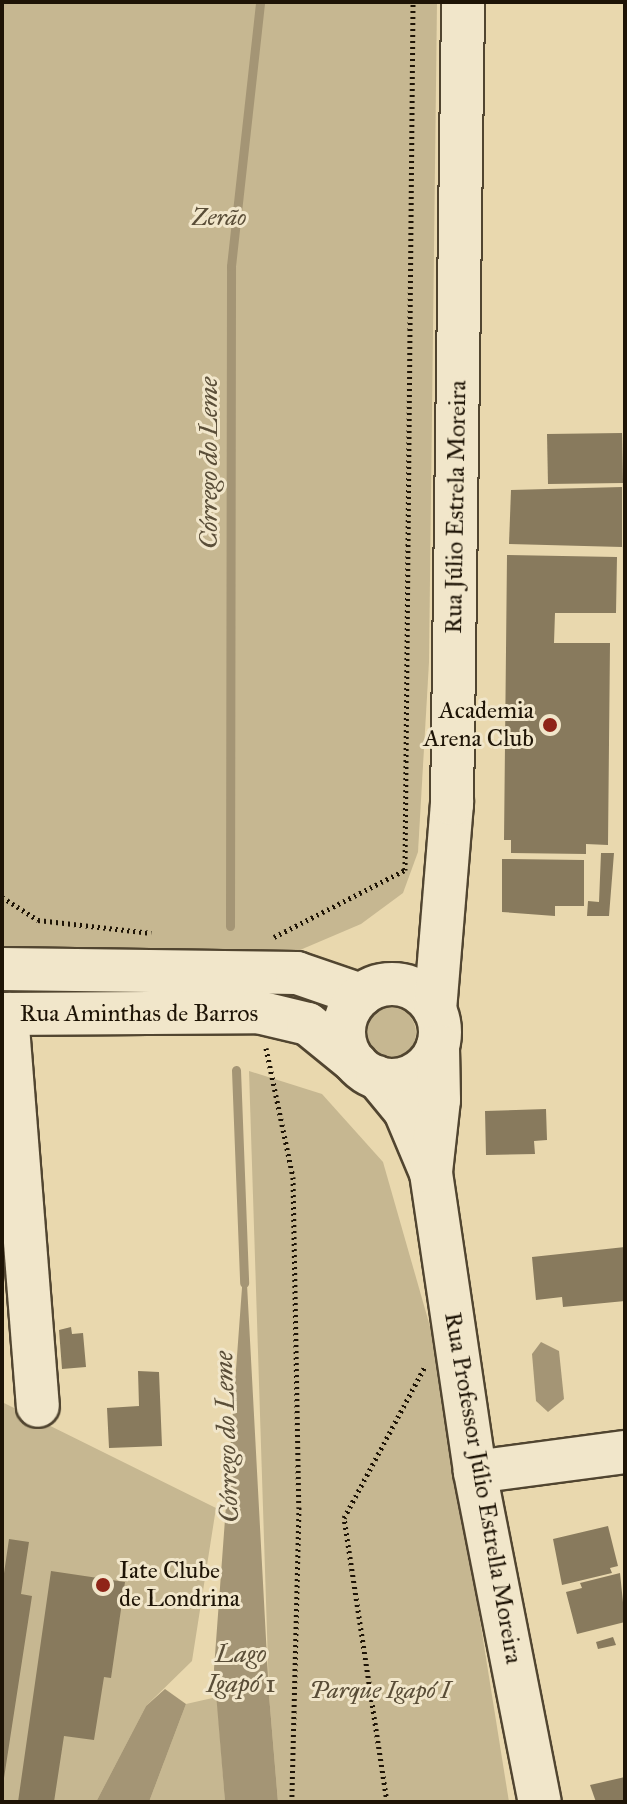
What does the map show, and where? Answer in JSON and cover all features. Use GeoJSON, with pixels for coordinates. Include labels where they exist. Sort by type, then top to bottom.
{"type":"FeatureCollection","features":[{"type":"Feature","properties":{"kind":"street","name":"Rua Júlio Estrela Moreira"},"geometry":{"type":"LineString","coordinates":[[436,1028],[452,804],[463,2]]}},
{"type":"Feature","properties":{"kind":"street","name":"Rua Aminthas de Barros"},"geometry":{"type":"LineString","coordinates":[[2,969],[297,973],[361,995]]}},
{"type":"Feature","properties":{"kind":"street"},"geometry":{"type":"LineString","coordinates":[[375,987],[409,987],[436,1028],[431,1059],[407,1077],[367,1071],[344,1029],[361,995],[375,987]]}},
{"type":"Feature","properties":{"kind":"street","name":"Rua Aminthas de Barros"},"geometry":{"type":"LineString","coordinates":[[4,1014],[258,1012],[308,1024],[367,1071]]}},
{"type":"Feature","properties":{"kind":"street"},"geometry":{"type":"LineString","coordinates":[[4,1014],[38,1406]]}},
{"type":"Feature","properties":{"kind":"street","name":"Rua Professor Júlio Estrella Moreira"},"geometry":{"type":"LineString","coordinates":[[431,1173],[439,1100],[436,1028]]}},
{"type":"Feature","properties":{"kind":"street","name":"Rua Professor Júlio Estrella Moreira"},"geometry":{"type":"LineString","coordinates":[[367,1071],[405,1111],[431,1173],[475,1472],[540,1802]]}},
{"type":"Feature","properties":{"kind":"street"},"geometry":{"type":"LineString","coordinates":[[475,1472],[625,1452]]}},
{"type":"Feature","properties":{"kind":"path"},"geometry":{"type":"LineString","coordinates":[[272,939],[405,870],[413,2]]}},
{"type":"Feature","properties":{"kind":"path"},"geometry":{"type":"LineString","coordinates":[[2,897],[38,920],[164,935]]}},
{"type":"Feature","properties":{"kind":"path"},"geometry":{"type":"LineString","coordinates":[[258,1012],[293,1177],[299,1507],[292,1802]]}},
{"type":"Feature","properties":{"kind":"path"},"geometry":{"type":"LineString","coordinates":[[387,1802],[344,1518],[434,1350]]}},
{"type":"Feature","properties":{"kind":"green space","name":"Zerão"},"geometry":{"type":"Polygon","coordinates":[[[2,2],[437,2],[429,662],[418,852],[403,893],[361,924],[300,950],[2,946],[2,2]]]}},
{"type":"Feature","properties":{"kind":"green space"},"geometry":{"type":"Polygon","coordinates":[[[390,1007],[408,1015],[416,1033],[408,1051],[390,1059],[372,1051],[364,1033],[372,1015],[390,1007]]]}},
{"type":"Feature","properties":{"kind":"green space","name":"Parque Igapó I"},"geometry":{"type":"Polygon","coordinates":[[[249,1071],[322,1094],[383,1162],[437,1351],[509,1802],[278,1802],[269,1695],[249,1071]]]}},
{"type":"Feature","properties":{"kind":"green space","name":"Iate Clube de Londrina"},"geometry":{"type":"Polygon","coordinates":[[[2,1402],[216,1508],[192,1661],[146,1706],[96,1802],[2,1802],[2,1402]]]}},
{"type":"Feature","properties":{"kind":"green space"},"geometry":{"type":"Polygon","coordinates":[[[217,1697],[225,1802],[149,1802],[186,1704],[217,1697]]]}},
{"type":"Feature","properties":{"kind":"water","name":"Lago Igapó 1"},"geometry":{"type":"Polygon","coordinates":[[[245,1247],[269,1695],[278,1802],[225,1802],[214,1669],[245,1247]]]}},
{"type":"Feature","properties":{"kind":"water"},"geometry":{"type":"Polygon","coordinates":[[[541,1342],[559,1351],[564,1399],[548,1412],[536,1401],[532,1354],[541,1342]]]}},
{"type":"Feature","properties":{"kind":"water","name":"Lago Igapó 1"},"geometry":{"type":"Polygon","coordinates":[[[165,1689],[186,1704],[149,1802],[96,1802],[146,1706],[165,1689]]]}},
{"type":"Feature","properties":{"kind":"building"},"geometry":{"type":"Polygon","coordinates":[[[622,433],[623,483],[548,484],[547,434],[622,433]]]}},
{"type":"Feature","properties":{"kind":"building"},"geometry":{"type":"Polygon","coordinates":[[[622,487],[622,547],[509,544],[511,490],[622,487]]]}},
{"type":"Feature","properties":{"kind":"building"},"geometry":{"type":"Polygon","coordinates":[[[507,555],[617,557],[616,613],[555,613],[554,643],[610,643],[608,845],[586,844],[586,854],[511,853],[511,840],[504,840],[507,555]]]}},
{"type":"Feature","properties":{"kind":"building"},"geometry":{"type":"Polygon","coordinates":[[[601,853],[614,853],[609,916],[587,916],[588,901],[599,902],[601,853]]]}},
{"type":"Feature","properties":{"kind":"building"},"geometry":{"type":"Polygon","coordinates":[[[502,859],[584,860],[584,906],[555,906],[555,916],[502,912],[502,859]]]}},
{"type":"Feature","properties":{"kind":"building"},"geometry":{"type":"Polygon","coordinates":[[[546,1109],[547,1140],[534,1141],[535,1154],[486,1155],[485,1111],[546,1109]]]}},
{"type":"Feature","properties":{"kind":"building"},"geometry":{"type":"Polygon","coordinates":[[[625,1247],[625,1301],[563,1307],[562,1297],[536,1300],[532,1257],[625,1247]]]}},
{"type":"Feature","properties":{"kind":"building"},"geometry":{"type":"Polygon","coordinates":[[[71,1327],[72,1334],[83,1333],[86,1367],[62,1369],[59,1330],[71,1327]]]}},
{"type":"Feature","properties":{"kind":"building"},"geometry":{"type":"Polygon","coordinates":[[[138,1371],[159,1372],[162,1446],[109,1448],[107,1408],[139,1406],[138,1371]]]}},
{"type":"Feature","properties":{"kind":"building"},"geometry":{"type":"Polygon","coordinates":[[[608,1526],[618,1566],[610,1568],[612,1573],[562,1585],[553,1539],[608,1526]]]}},
{"type":"Feature","properties":{"kind":"building"},"geometry":{"type":"Polygon","coordinates":[[[9,1539],[29,1542],[21,1594],[32,1596],[4,1778],[2,1587],[9,1539]]]}},
{"type":"Feature","properties":{"kind":"building"},"geometry":{"type":"Polygon","coordinates":[[[51,1571],[125,1582],[111,1678],[104,1677],[94,1740],[64,1736],[54,1802],[18,1802],[51,1571]]]}},
{"type":"Feature","properties":{"kind":"building"},"geometry":{"type":"Polygon","coordinates":[[[620,1573],[625,1622],[577,1634],[566,1592],[582,1588],[580,1583],[620,1573]]]}},
{"type":"Feature","properties":{"kind":"building"},"geometry":{"type":"Polygon","coordinates":[[[613,1637],[616,1645],[598,1649],[596,1642],[613,1637]]]}},
{"type":"Feature","properties":{"kind":"building"},"geometry":{"type":"Polygon","coordinates":[[[625,1777],[625,1802],[596,1802],[590,1785],[625,1777]]]}},
{"type":"Feature","properties":{"kind":"waterway","name":"Córrego do Leme"},"geometry":{"type":"LineString","coordinates":[[230,926],[231,266],[260,2]]}},
{"type":"Feature","properties":{"kind":"waterway","name":"Córrego do Leme"},"geometry":{"type":"LineString","coordinates":[[236,1070],[244,1283]]}},
{"type":"Feature","properties":{"kind":"place","name":"Academia Arena Club"},"geometry":{"type":"Point","coordinates":[550,725]}},
{"type":"Feature","properties":{"kind":"place","name":"Iate Clube de Londrina"},"geometry":{"type":"Point","coordinates":[103,1585]}}]}
